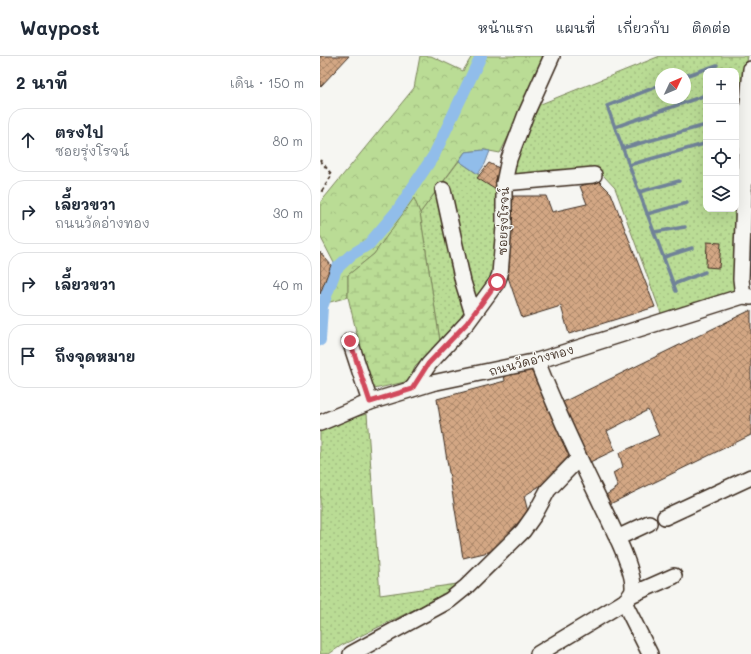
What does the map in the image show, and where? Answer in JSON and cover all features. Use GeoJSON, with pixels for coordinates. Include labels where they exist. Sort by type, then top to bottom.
{"type":"FeatureCollection","features":[{"type":"Feature","properties":{"kind":"street","name":"ซอยรุ่งโรจน์"},"geometry":{"type":"LineString","coordinates":[[412,389],[428,364],[473,314],[500,274],[504,227],[504,183],[509,159],[526,114],[552,56]]}},
{"type":"Feature","properties":{"kind":"street"},"geometry":{"type":"LineString","coordinates":[[747,296],[741,279],[751,69]]}},
{"type":"Feature","properties":{"kind":"street"},"geometry":{"type":"LineString","coordinates":[[504,183],[594,175]]}},
{"type":"Feature","properties":{"kind":"street"},"geometry":{"type":"LineString","coordinates":[[443,190],[464,282],[473,314]]}},
{"type":"Feature","properties":{"kind":"street","name":"ถนนวัดอ่างทอง"},"geometry":{"type":"LineString","coordinates":[[320,423],[370,402],[412,389],[537,361],[747,296]]}},
{"type":"Feature","properties":{"kind":"street"},"geometry":{"type":"LineString","coordinates":[[350,341],[370,402]]}},
{"type":"Feature","properties":{"kind":"street"},"geometry":{"type":"LineString","coordinates":[[537,361],[553,403],[617,538],[632,580],[633,589],[627,599]]}},
{"type":"Feature","properties":{"kind":"street"},"geometry":{"type":"LineString","coordinates":[[351,654],[450,600],[466,587],[523,530],[535,514],[548,490],[579,458]]}},
{"type":"Feature","properties":{"kind":"street"},"geometry":{"type":"LineString","coordinates":[[665,516],[751,477]]}},
{"type":"Feature","properties":{"kind":"street"},"geometry":{"type":"LineString","coordinates":[[617,538],[649,523]]}},
{"type":"Feature","properties":{"kind":"street"},"geometry":{"type":"LineString","coordinates":[[538,654],[627,599],[674,576]]}},
{"type":"Feature","properties":{"kind":"street"},"geometry":{"type":"LineString","coordinates":[[627,599],[650,654]]}},
{"type":"Feature","properties":{"kind":"path"},"geometry":{"type":"LineString","coordinates":[[320,160],[332,175],[320,194]]}},
{"type":"Feature","properties":{"kind":"green space"},"geometry":{"type":"Polygon","coordinates":[[[420,56],[431,56],[463,71],[472,56],[549,56],[500,153],[484,150],[465,152],[420,213],[414,199],[374,254],[348,275],[348,297],[323,304],[334,263],[320,236],[320,203],[414,88],[420,56]]]}},
{"type":"Feature","properties":{"kind":"green space"},"geometry":{"type":"Polygon","coordinates":[[[660,56],[748,56],[742,88],[739,194],[739,68],[703,68],[703,212],[738,212],[737,265],[733,294],[662,316],[615,188],[603,175],[513,185],[509,188],[521,112],[660,56]]]}},
{"type":"Feature","properties":{"kind":"green space"},"geometry":{"type":"Polygon","coordinates":[[[459,161],[500,190],[495,276],[468,312],[440,341],[420,213],[459,161]]]}},
{"type":"Feature","properties":{"kind":"green space"},"geometry":{"type":"Polygon","coordinates":[[[414,198],[420,213],[440,341],[415,367],[409,381],[370,390],[348,297],[348,275],[374,254],[414,198]]]}},
{"type":"Feature","properties":{"kind":"green space"},"geometry":{"type":"Polygon","coordinates":[[[367,414],[380,595],[457,584],[446,594],[342,645],[329,654],[320,654],[320,432],[344,420],[367,414]]]}},
{"type":"Feature","properties":{"kind":"water"},"geometry":{"type":"Polygon","coordinates":[[[484,150],[490,151],[485,164],[478,174],[459,161],[465,152],[484,150]]]}},
{"type":"Feature","properties":{"kind":"building"},"geometry":{"type":"Polygon","coordinates":[[[320,56],[349,56],[320,87],[320,56]]]}},
{"type":"Feature","properties":{"kind":"building"},"geometry":{"type":"Polygon","coordinates":[[[489,163],[503,170],[501,193],[477,178],[489,163]]]}},
{"type":"Feature","properties":{"kind":"building"},"geometry":{"type":"Polygon","coordinates":[[[599,181],[611,193],[655,307],[569,334],[561,306],[522,318],[508,277],[513,196],[546,196],[552,212],[587,204],[580,186],[599,181]]]}},
{"type":"Feature","properties":{"kind":"building"},"geometry":{"type":"Polygon","coordinates":[[[707,242],[721,243],[719,268],[706,267],[707,242]]]}},
{"type":"Feature","properties":{"kind":"building"},"geometry":{"type":"Polygon","coordinates":[[[320,252],[331,265],[320,294],[320,252]]]}},
{"type":"Feature","properties":{"kind":"building"},"geometry":{"type":"Polygon","coordinates":[[[751,310],[751,435],[610,504],[606,495],[618,487],[613,473],[623,467],[619,453],[659,435],[648,410],[607,431],[615,450],[590,462],[561,403],[751,310]]]}},
{"type":"Feature","properties":{"kind":"building"},"geometry":{"type":"Polygon","coordinates":[[[531,369],[570,456],[546,482],[524,496],[528,512],[493,551],[463,558],[437,399],[505,381],[504,375],[531,369]]]}},
{"type":"Feature","properties":{"kind":"waterway"},"geometry":{"type":"LineString","coordinates":[[320,340],[322,307],[336,269],[351,255],[369,244],[397,211],[434,155],[481,56]]}},
{"type":"Feature","properties":{"kind":"waterway"},"geometry":{"type":"LineString","coordinates":[[691,74],[717,65]]}},
{"type":"Feature","properties":{"kind":"waterway"},"geometry":{"type":"LineString","coordinates":[[655,87],[607,106],[676,291]]}},
{"type":"Feature","properties":{"kind":"waterway"},"geometry":{"type":"LineString","coordinates":[[615,127],[703,96]]}},
{"type":"Feature","properties":{"kind":"waterway"},"geometry":{"type":"LineString","coordinates":[[623,148],[703,126]]}},
{"type":"Feature","properties":{"kind":"waterway"},"geometry":{"type":"LineString","coordinates":[[629,165],[703,144]]}},
{"type":"Feature","properties":{"kind":"waterway"},"geometry":{"type":"LineString","coordinates":[[639,192],[679,181]]}},
{"type":"Feature","properties":{"kind":"waterway"},"geometry":{"type":"LineString","coordinates":[[647,214],[687,203]]}},
{"type":"Feature","properties":{"kind":"waterway"},"geometry":{"type":"LineString","coordinates":[[654,232],[685,227]]}},
{"type":"Feature","properties":{"kind":"waterway"},"geometry":{"type":"LineString","coordinates":[[751,242],[751,274]]}},
{"type":"Feature","properties":{"kind":"waterway"},"geometry":{"type":"LineString","coordinates":[[664,257],[692,248]]}},
{"type":"Feature","properties":{"kind":"waterway"},"geometry":{"type":"LineString","coordinates":[[674,284],[705,272]]}},
{"type":"Feature","properties":{"kind":"route"},"geometry":{"type":"LineString","coordinates":[[350,341],[370,402],[412,389],[428,364],[467,323],[497,282]]}}]}
